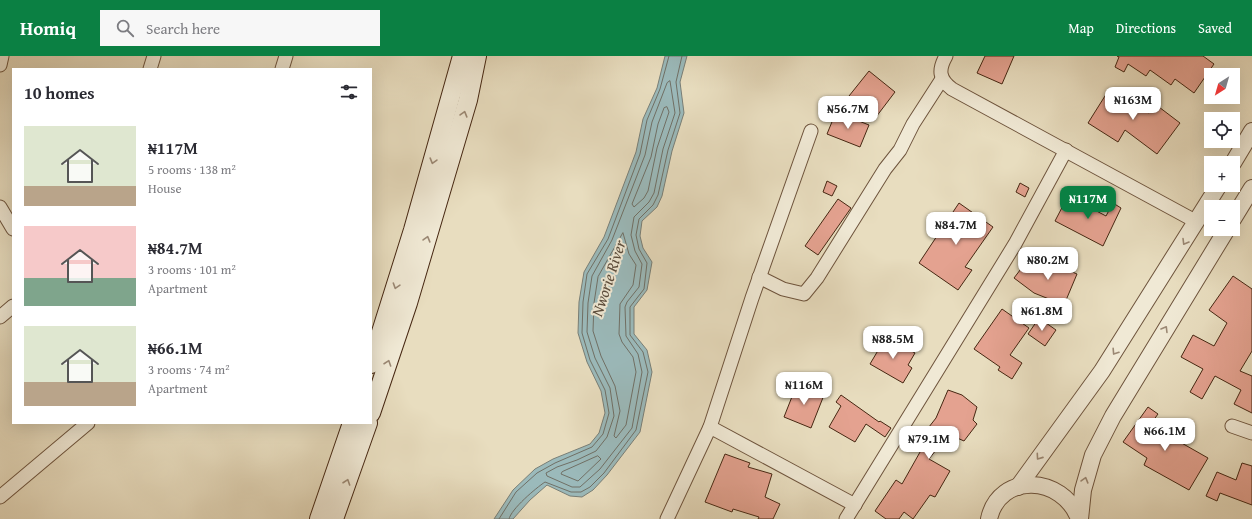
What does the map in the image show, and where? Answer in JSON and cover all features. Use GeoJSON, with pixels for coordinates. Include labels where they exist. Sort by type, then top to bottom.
{"type":"FeatureCollection","features":[{"type":"Feature","properties":{"kind":"main road"},"geometry":{"type":"LineString","coordinates":[[372,361],[414,230],[462,56]]}},
{"type":"Feature","properties":{"kind":"main road"},"geometry":{"type":"LineString","coordinates":[[372,410],[411,295],[468,100],[477,56]]}},
{"type":"Feature","properties":{"kind":"main road"},"geometry":{"type":"LineString","coordinates":[[319,519],[352,424]]}},
{"type":"Feature","properties":{"kind":"main road"},"geometry":{"type":"LineString","coordinates":[[334,519],[368,424]]}},
{"type":"Feature","properties":{"kind":"street"},"geometry":{"type":"LineString","coordinates":[[0,65],[2,56]]}},
{"type":"Feature","properties":{"kind":"street"},"geometry":{"type":"LineString","coordinates":[[150,68],[154,56]]}},
{"type":"Feature","properties":{"kind":"street"},"geometry":{"type":"LineString","coordinates":[[282,68],[286,56]]}},
{"type":"Feature","properties":{"kind":"street"},"geometry":{"type":"LineString","coordinates":[[946,56],[940,66],[942,79],[952,89],[1197,222]]}},
{"type":"Feature","properties":{"kind":"street"},"geometry":{"type":"LineString","coordinates":[[759,277],[783,289],[804,294],[817,278],[885,169],[900,150],[942,79]]}},
{"type":"Feature","properties":{"kind":"street"},"geometry":{"type":"LineString","coordinates":[[667,519],[710,427],[759,277],[811,131]]}},
{"type":"Feature","properties":{"kind":"street"},"geometry":{"type":"LineString","coordinates":[[1237,156],[1252,131]]}},
{"type":"Feature","properties":{"kind":"street"},"geometry":{"type":"LineString","coordinates":[[846,519],[1015,244],[1066,150]]}},
{"type":"Feature","properties":{"kind":"street"},"geometry":{"type":"LineString","coordinates":[[1240,208],[1252,188]]}},
{"type":"Feature","properties":{"kind":"street"},"geometry":{"type":"LineString","coordinates":[[1018,487],[1102,371],[1215,192]]}},
{"type":"Feature","properties":{"kind":"street"},"geometry":{"type":"LineString","coordinates":[[0,207],[12,227]]}},
{"type":"Feature","properties":{"kind":"street"},"geometry":{"type":"LineString","coordinates":[[1079,519],[1083,490],[1093,455],[1113,416],[1223,236]]}},
{"type":"Feature","properties":{"kind":"street"},"geometry":{"type":"LineString","coordinates":[[0,318],[12,307]]}},
{"type":"Feature","properties":{"kind":"street"},"geometry":{"type":"LineString","coordinates":[[0,497],[87,424]]}},
{"type":"Feature","properties":{"kind":"street"},"geometry":{"type":"LineString","coordinates":[[1232,426],[1252,433]]}},
{"type":"Feature","properties":{"kind":"street"},"geometry":{"type":"LineString","coordinates":[[710,427],[855,505]]}},
{"type":"Feature","properties":{"kind":"street"},"geometry":{"type":"LineString","coordinates":[[988,517],[996,503],[1006,493],[1018,487],[1038,485],[1057,490],[1067,499],[1075,510],[1079,519]]}},
{"type":"Feature","properties":{"kind":"water","name":"Nworie River"},"geometry":{"type":"Polygon","coordinates":[[[665,56],[687,56],[680,82],[684,113],[672,151],[662,196],[657,207],[642,221],[640,236],[643,248],[652,262],[647,290],[634,307],[634,334],[647,350],[652,372],[640,432],[607,475],[593,490],[582,497],[570,496],[547,485],[530,500],[513,519],[494,519],[513,490],[535,469],[553,459],[590,444],[599,433],[605,413],[601,391],[587,362],[578,333],[579,302],[584,272],[604,237],[636,152],[643,119],[657,88],[665,56]]]}},
{"type":"Feature","properties":{"kind":"building"},"geometry":{"type":"Polygon","coordinates":[[[985,56],[1014,56],[1002,84],[977,73],[985,56]]]}},
{"type":"Feature","properties":{"kind":"building"},"geometry":{"type":"Polygon","coordinates":[[[1117,56],[1203,56],[1214,64],[1211,68],[1204,68],[1204,78],[1194,93],[1175,79],[1171,85],[1150,70],[1146,76],[1128,64],[1124,72],[1115,67],[1119,57],[1117,56]]]}},
{"type":"Feature","properties":{"kind":"building"},"geometry":{"type":"Polygon","coordinates":[[[869,71],[895,92],[876,117],[849,96],[869,71]]]}},
{"type":"Feature","properties":{"kind":"building"},"geometry":{"type":"Polygon","coordinates":[[[1110,88],[1149,113],[1155,104],[1180,123],[1157,154],[1125,130],[1118,142],[1088,123],[1110,88]]]}},
{"type":"Feature","properties":{"kind":"building"},"geometry":{"type":"Polygon","coordinates":[[[836,112],[869,125],[860,147],[827,134],[836,112]]]}},
{"type":"Feature","properties":{"kind":"building"},"geometry":{"type":"Polygon","coordinates":[[[827,181],[837,186],[832,196],[823,192],[827,181]]]}},
{"type":"Feature","properties":{"kind":"building"},"geometry":{"type":"Polygon","coordinates":[[[1020,183],[1029,188],[1025,197],[1016,192],[1020,183]]]}},
{"type":"Feature","properties":{"kind":"building"},"geometry":{"type":"Polygon","coordinates":[[[1068,196],[1106,216],[1113,203],[1121,208],[1103,246],[1055,221],[1068,196]]]}},
{"type":"Feature","properties":{"kind":"building"},"geometry":{"type":"Polygon","coordinates":[[[838,199],[851,208],[818,255],[805,246],[838,199]]]}},
{"type":"Feature","properties":{"kind":"building"},"geometry":{"type":"Polygon","coordinates":[[[959,203],[993,227],[965,267],[972,270],[958,290],[919,263],[959,203]]]}},
{"type":"Feature","properties":{"kind":"building"},"geometry":{"type":"Polygon","coordinates":[[[1027,261],[1044,273],[1049,262],[1077,274],[1064,305],[1034,293],[1014,278],[1027,261]]]}},
{"type":"Feature","properties":{"kind":"building"},"geometry":{"type":"Polygon","coordinates":[[[1233,276],[1252,289],[1252,351],[1240,371],[1252,376],[1252,413],[1234,404],[1241,390],[1215,376],[1202,399],[1190,392],[1203,369],[1181,357],[1193,335],[1214,346],[1227,323],[1209,310],[1233,276]]]}},
{"type":"Feature","properties":{"kind":"building"},"geometry":{"type":"Polygon","coordinates":[[[1002,309],[1029,328],[1010,355],[1022,363],[1012,379],[998,370],[1000,367],[974,349],[1002,309]]]}},
{"type":"Feature","properties":{"kind":"building"},"geometry":{"type":"Polygon","coordinates":[[[1039,318],[1056,330],[1045,346],[1028,334],[1039,318]]]}},
{"type":"Feature","properties":{"kind":"building"},"geometry":{"type":"Polygon","coordinates":[[[886,337],[915,353],[908,365],[912,368],[903,383],[870,364],[886,337]]]}},
{"type":"Feature","properties":{"kind":"building"},"geometry":{"type":"Polygon","coordinates":[[[797,384],[824,395],[811,428],[784,417],[797,384]]]}},
{"type":"Feature","properties":{"kind":"building"},"geometry":{"type":"Polygon","coordinates":[[[948,390],[962,395],[977,407],[973,420],[977,424],[964,441],[955,437],[945,429],[939,446],[929,459],[950,471],[935,497],[930,495],[913,519],[904,512],[899,519],[886,519],[875,511],[896,480],[902,484],[924,445],[921,442],[925,432],[936,418],[948,390]]]}},
{"type":"Feature","properties":{"kind":"building"},"geometry":{"type":"Polygon","coordinates":[[[841,395],[879,422],[880,421],[891,428],[885,437],[866,424],[855,442],[829,427],[841,406],[836,402],[841,395]]]}},
{"type":"Feature","properties":{"kind":"building"},"geometry":{"type":"Polygon","coordinates":[[[1148,407],[1158,414],[1150,425],[1208,458],[1189,490],[1144,465],[1147,458],[1123,442],[1148,407]]]}},
{"type":"Feature","properties":{"kind":"building"},"geometry":{"type":"Polygon","coordinates":[[[725,454],[750,463],[748,467],[772,474],[765,497],[780,504],[773,519],[758,519],[759,517],[733,509],[732,512],[705,502],[725,454]]]}},
{"type":"Feature","properties":{"kind":"building"},"geometry":{"type":"Polygon","coordinates":[[[1242,463],[1252,466],[1252,505],[1220,493],[1217,501],[1206,496],[1217,472],[1236,480],[1242,463]]]}}]}
